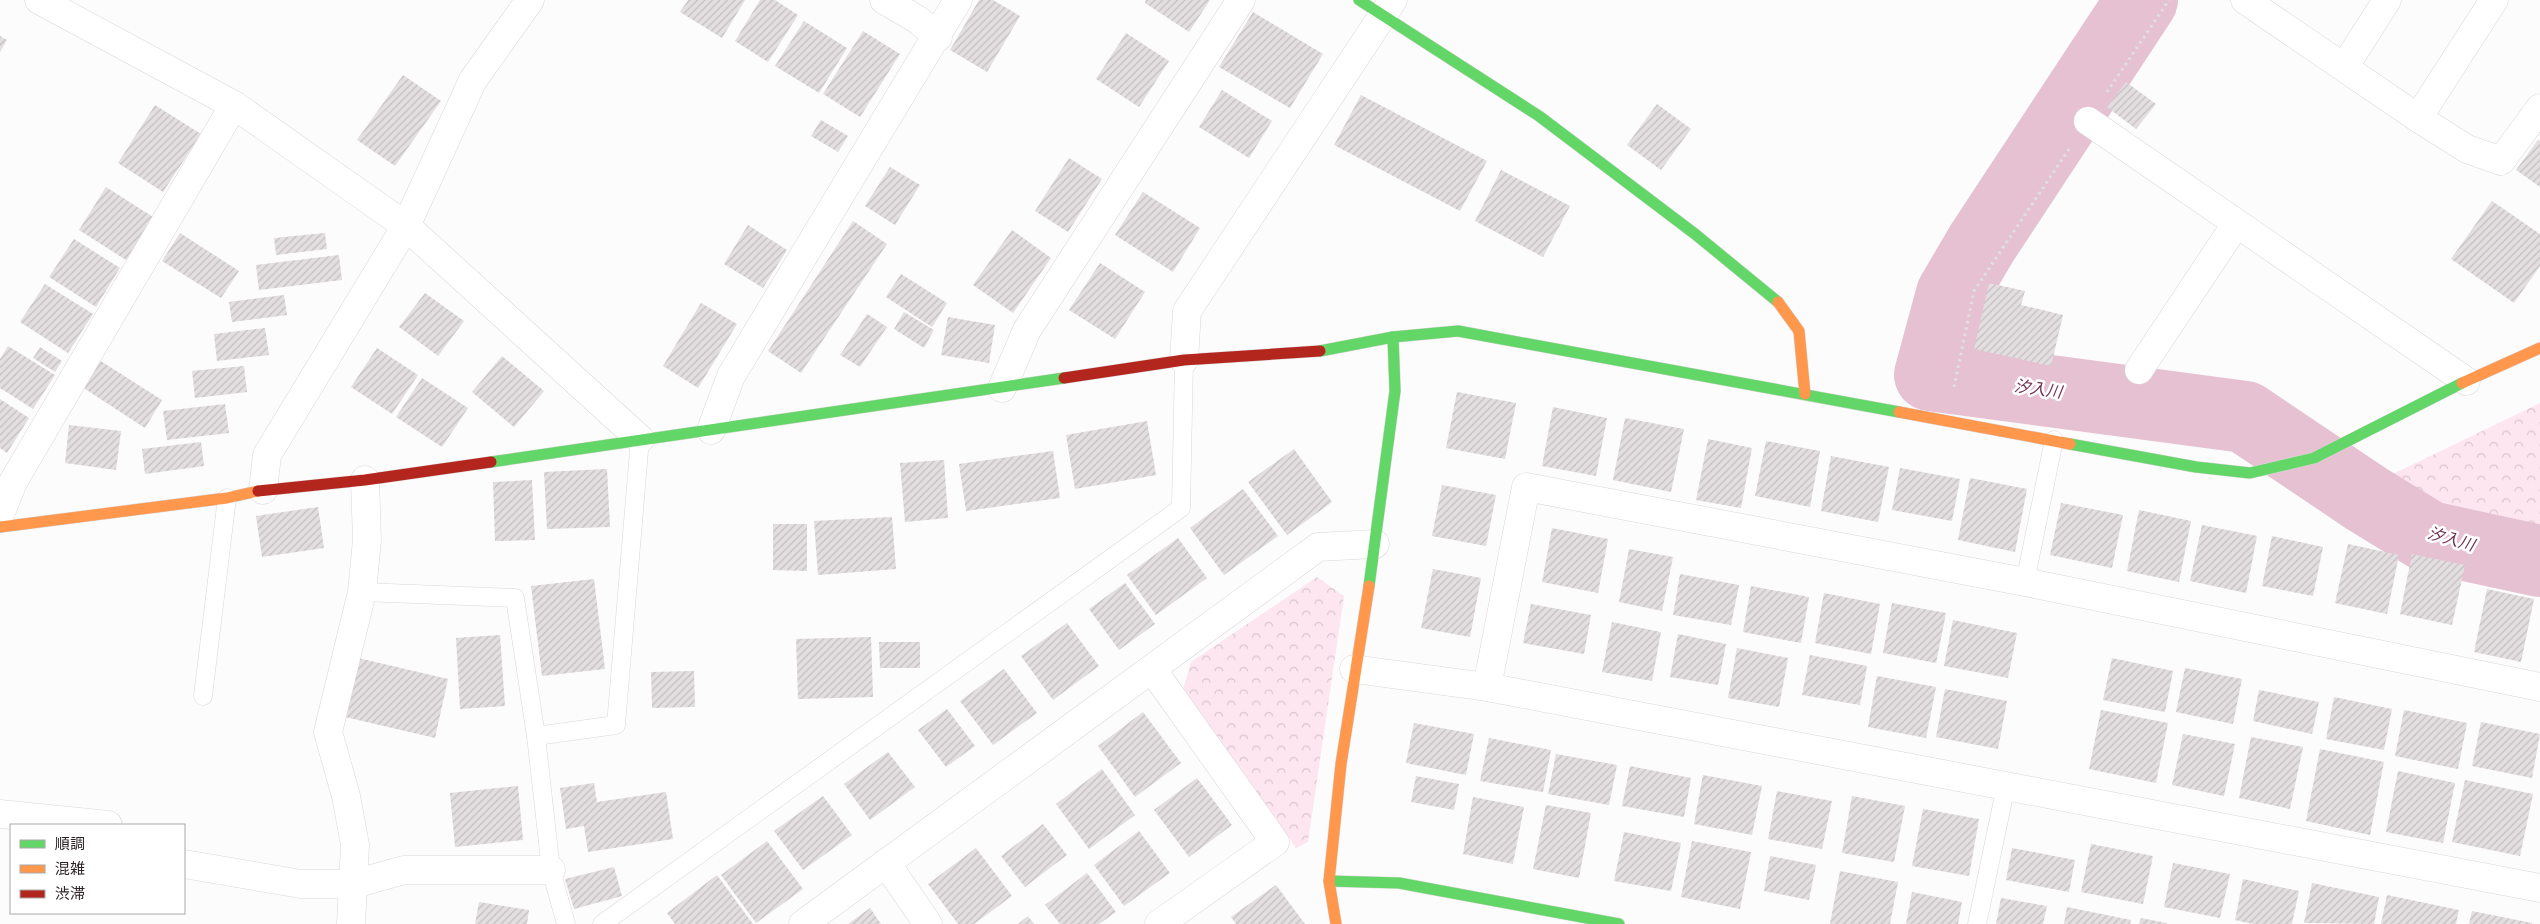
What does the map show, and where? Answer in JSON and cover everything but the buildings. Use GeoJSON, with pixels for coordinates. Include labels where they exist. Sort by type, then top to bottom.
{"type":"FeatureCollection","features":[{"type":"Feature","properties":{"kind":"street"},"geometry":{"type":"LineString","coordinates":[[39,0],[234,105],[406,226],[640,439]]}},
{"type":"Feature","properties":{"kind":"street"},"geometry":{"type":"LineString","coordinates":[[263,490],[267,455],[406,226],[473,80],[530,0]]}},
{"type":"Feature","properties":{"kind":"street"},"geometry":{"type":"LineString","coordinates":[[884,0],[918,20],[938,37]]}},
{"type":"Feature","properties":{"kind":"street"},"geometry":{"type":"LineString","coordinates":[[711,430],[731,376],[938,37],[958,0]]}},
{"type":"Feature","properties":{"kind":"street"},"geometry":{"type":"LineString","coordinates":[[1002,388],[1027,330],[1240,0]]}},
{"type":"Feature","properties":{"kind":"street"},"geometry":{"type":"LineString","coordinates":[[1359,0],[1389,7],[1540,116],[1696,234],[1777,301],[1799,331],[1805,394]]}},
{"type":"Feature","properties":{"kind":"street"},"geometry":{"type":"LineString","coordinates":[[2245,0],[2345,66],[2418,118],[2467,149],[2501,161],[2540,108]]}},
{"type":"Feature","properties":{"kind":"street"},"geometry":{"type":"LineString","coordinates":[[2345,66],[2387,0]]}},
{"type":"Feature","properties":{"kind":"street"},"geometry":{"type":"LineString","coordinates":[[2418,118],[2494,0]]}},
{"type":"Feature","properties":{"kind":"street"},"geometry":{"type":"LineString","coordinates":[[1184,360],[1187,312],[1389,7]]}},
{"type":"Feature","properties":{"kind":"street"},"geometry":{"type":"LineString","coordinates":[[0,515],[13,482],[234,105]]}},
{"type":"Feature","properties":{"kind":"street"},"geometry":{"type":"LineString","coordinates":[[2088,121],[2466,381]]}},
{"type":"Feature","properties":{"kind":"street"},"geometry":{"type":"LineString","coordinates":[[2139,370],[2236,224]]}},
{"type":"Feature","properties":{"kind":"street"},"geometry":{"type":"LineString","coordinates":[[0,527],[227,498],[263,490],[364,480],[1184,360],[1316,352],[1393,337],[1458,331],[2196,467],[2250,473],[2314,458],[2466,381],[2540,348]]}},
{"type":"Feature","properties":{"kind":"street"},"geometry":{"type":"LineString","coordinates":[[1336,924],[1329,881],[1341,764],[1354,669],[1375,544],[1395,391],[1393,337]]}},
{"type":"Feature","properties":{"kind":"street"},"geometry":{"type":"LineString","coordinates":[[351,924],[355,845],[346,796],[328,732],[362,592],[367,540],[364,480]]}},
{"type":"Feature","properties":{"kind":"street"},"geometry":{"type":"LineString","coordinates":[[1487,687],[1526,487],[2025,582],[2540,688]]}},
{"type":"Feature","properties":{"kind":"street"},"geometry":{"type":"LineString","coordinates":[[803,924],[1318,547],[1375,544]]}},
{"type":"Feature","properties":{"kind":"street"},"geometry":{"type":"LineString","coordinates":[[1152,669],[1275,842],[1159,924]]}},
{"type":"Feature","properties":{"kind":"street"},"geometry":{"type":"LineString","coordinates":[[1354,669],[1487,687],[2540,888]]}},
{"type":"Feature","properties":{"kind":"street"},"geometry":{"type":"LineString","coordinates":[[0,814],[98,824]]}},
{"type":"Feature","properties":{"kind":"street"},"geometry":{"type":"LineString","coordinates":[[886,863],[928,924]]}},
{"type":"Feature","properties":{"kind":"street"},"geometry":{"type":"LineString","coordinates":[[185,864],[301,884],[354,884],[404,870],[551,870]]}},
{"type":"Feature","properties":{"kind":"street"},"geometry":{"type":"LineString","coordinates":[[1329,881],[1399,883],[1619,924]]}},
{"type":"Feature","properties":{"kind":"lane"},"geometry":{"type":"LineString","coordinates":[[602,924],[1181,508],[1184,360]]}},
{"type":"Feature","properties":{"kind":"lane"},"geometry":{"type":"LineString","coordinates":[[536,736],[616,725],[640,439]]}},
{"type":"Feature","properties":{"kind":"lane"},"geometry":{"type":"LineString","coordinates":[[2025,582],[2054,440]]}},
{"type":"Feature","properties":{"kind":"lane"},"geometry":{"type":"LineString","coordinates":[[203,696],[227,498]]}},
{"type":"Feature","properties":{"kind":"lane"},"geometry":{"type":"LineString","coordinates":[[362,592],[515,598],[536,736],[551,870],[566,924]]}},
{"type":"Feature","properties":{"kind":"lane"},"geometry":{"type":"LineString","coordinates":[[1977,924],[2006,786]]}},
{"type":"Feature","properties":{"kind":"path"},"geometry":{"type":"LineString","coordinates":[[1947,420],[1974,291],[2169,0]]}},
{"type":"Feature","properties":{"kind":"green space"},"geometry":{"type":"Polygon","coordinates":[[[2540,403],[2540,557],[2433,531],[2364,488],[2540,403]]]}},
{"type":"Feature","properties":{"kind":"green space"},"geometry":{"type":"Polygon","coordinates":[[[1317,577],[1344,596],[1308,842],[1296,848],[1183,690],[1191,662],[1317,577]]]}},
{"type":"Feature","properties":{"kind":"waterway","name":"汐入川"},"geometry":{"type":"LineString","coordinates":[[2142,0],[1982,243],[1952,294],[1930,375],[2245,417],[2367,499],[2429,537],[2540,561]]}},
{"type":"Feature","properties":{"kind":"traffic: fast"},"geometry":{"type":"LineString","coordinates":[[1359,0],[1539,116],[1695,234],[1778,302]]}},
{"type":"Feature","properties":{"kind":"traffic: fast"},"geometry":{"type":"LineString","coordinates":[[1320,351],[1393,337],[1458,331],[1899,412]]}},
{"type":"Feature","properties":{"kind":"traffic: fast"},"geometry":{"type":"LineString","coordinates":[[1369,586],[1395,391],[1393,337]]}},
{"type":"Feature","properties":{"kind":"traffic: fast"},"geometry":{"type":"LineString","coordinates":[[491,462],[1064,378]]}},
{"type":"Feature","properties":{"kind":"traffic: fast"},"geometry":{"type":"LineString","coordinates":[[2070,444],[2196,467],[2250,473],[2314,458],[2462,383]]}},
{"type":"Feature","properties":{"kind":"traffic: fast"},"geometry":{"type":"LineString","coordinates":[[1329,881],[1399,883],[1619,924]]}},
{"type":"Feature","properties":{"kind":"traffic: slow"},"geometry":{"type":"LineString","coordinates":[[1778,302],[1799,331],[1805,394]]}},
{"type":"Feature","properties":{"kind":"traffic: slow"},"geometry":{"type":"LineString","coordinates":[[2462,383],[2540,348]]}},
{"type":"Feature","properties":{"kind":"traffic: slow"},"geometry":{"type":"LineString","coordinates":[[1899,412],[2070,444]]}},
{"type":"Feature","properties":{"kind":"traffic: slow"},"geometry":{"type":"LineString","coordinates":[[0,527],[227,498],[258,491]]}},
{"type":"Feature","properties":{"kind":"traffic: slow"},"geometry":{"type":"LineString","coordinates":[[1336,924],[1329,881],[1341,764],[1369,586]]}},
{"type":"Feature","properties":{"kind":"traffic: jam"},"geometry":{"type":"LineString","coordinates":[[1064,378],[1184,360],[1320,351]]}},
{"type":"Feature","properties":{"kind":"traffic: jam"},"geometry":{"type":"LineString","coordinates":[[258,491],[365,480],[491,462]]}}]}
